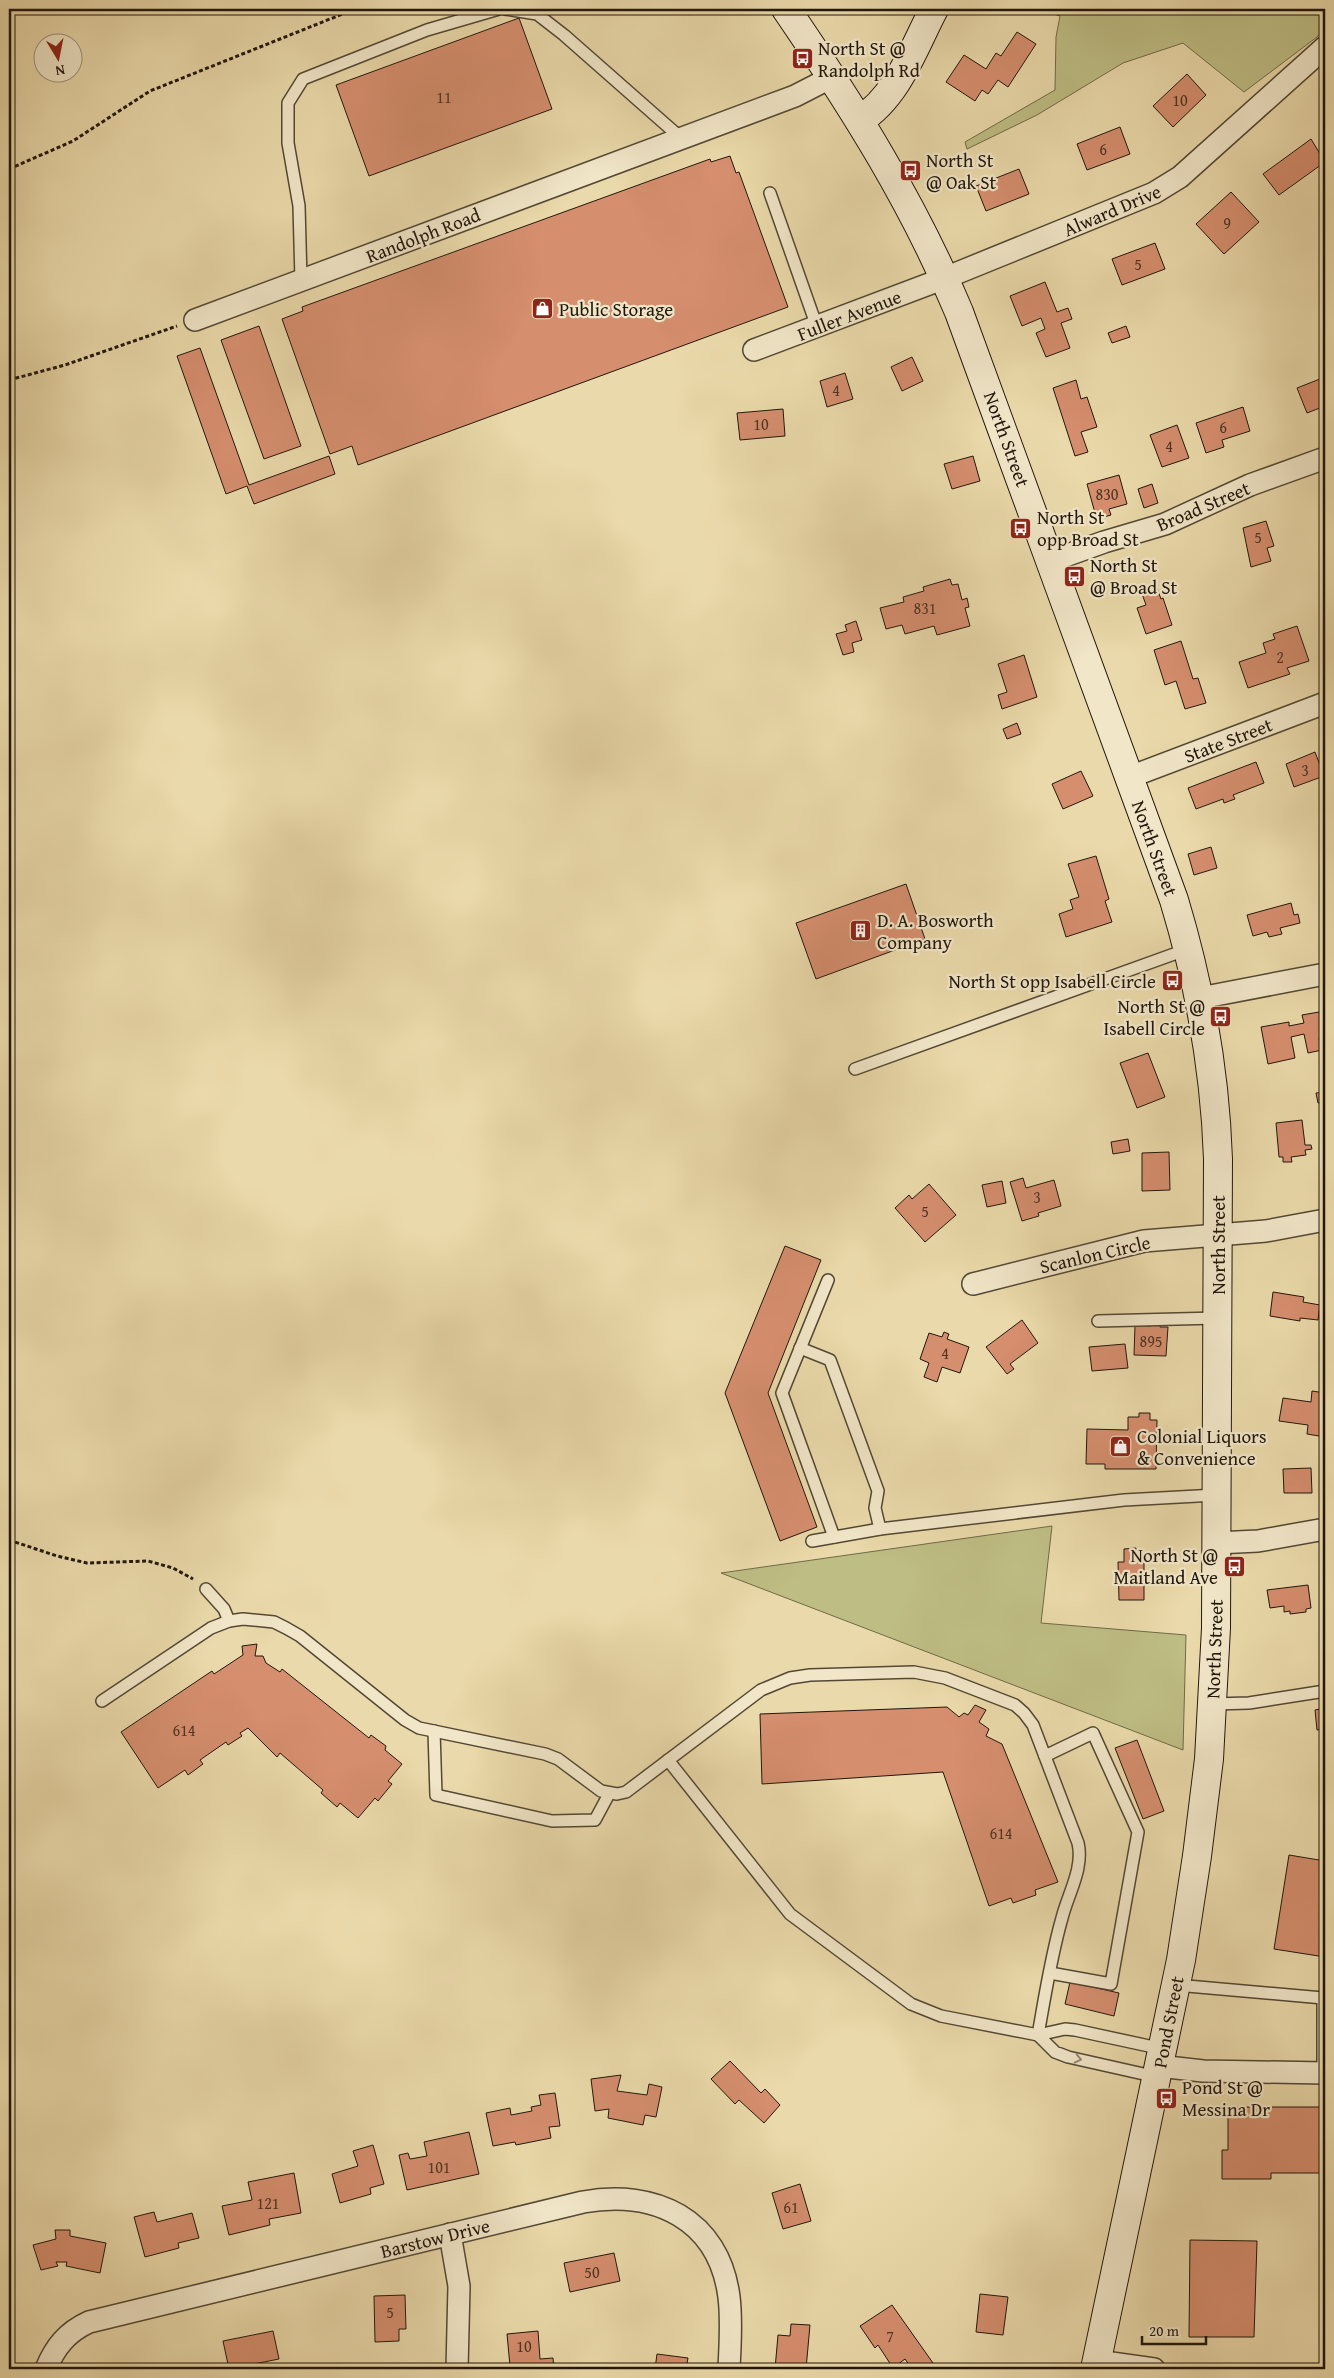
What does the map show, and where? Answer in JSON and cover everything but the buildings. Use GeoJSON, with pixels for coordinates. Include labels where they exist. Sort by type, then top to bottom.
{"type":"FeatureCollection","features":[{"type":"Feature","properties":{"kind":"main road","name":"North Street"},"geometry":{"type":"LineString","coordinates":[[786,9],[860,120],[894,176],[945,278],[984,376],[1174,900],[1200,998],[1209,1044],[1216,1103],[1218,1236],[1216,1543],[1213,1704],[1209,1759]]}},
{"type":"Feature","properties":{"kind":"main road"},"geometry":{"type":"LineString","coordinates":[[860,120],[878,107],[893,87],[934,9]]}},
{"type":"Feature","properties":{"kind":"main road","name":"Pond Street"},"geometry":{"type":"LineString","coordinates":[[1096,2365],[1176,1984],[1193,1888],[1209,1759]]}},
{"type":"Feature","properties":{"kind":"street","name":"Alward Drive"},"geometry":{"type":"LineString","coordinates":[[945,278],[1140,201],[1167,186],[1325,47]]}},
{"type":"Feature","properties":{"kind":"street","name":"Randolph Road"},"geometry":{"type":"LineString","coordinates":[[195,320],[795,96],[832,77]]}},
{"type":"Feature","properties":{"kind":"street","name":"Fuller Avenue"},"geometry":{"type":"LineString","coordinates":[[754,350],[945,278]]}},
{"type":"Feature","properties":{"kind":"street","name":"Broad Street"},"geometry":{"type":"LineString","coordinates":[[1051,561],[1164,524],[1250,485],[1325,458]]}},
{"type":"Feature","properties":{"kind":"street","name":"State Street"},"geometry":{"type":"LineString","coordinates":[[1130,776],[1325,702]]}},
{"type":"Feature","properties":{"kind":"street"},"geometry":{"type":"LineString","coordinates":[[1200,998],[1325,974]]}},
{"type":"Feature","properties":{"kind":"street","name":"Scanlon Circle"},"geometry":{"type":"LineString","coordinates":[[973,1284],[1144,1241],[1266,1231],[1325,1220]]}},
{"type":"Feature","properties":{"kind":"street"},"geometry":{"type":"LineString","coordinates":[[1216,1543],[1258,1541],[1325,1529]]}},
{"type":"Feature","properties":{"kind":"street"},"geometry":{"type":"LineString","coordinates":[[1160,2064],[1203,2071],[1324,2073]]}},
{"type":"Feature","properties":{"kind":"street","name":"Barstow Drive"},"geometry":{"type":"LineString","coordinates":[[46,2369],[56,2347],[65,2337],[88,2322],[604,2198],[638,2200],[671,2211],[685,2219],[706,2239],[721,2267],[730,2305],[729,2369]]}},
{"type":"Feature","properties":{"kind":"street"},"geometry":{"type":"LineString","coordinates":[[450,2234],[459,2286],[457,2369]]}},
{"type":"Feature","properties":{"kind":"street"},"geometry":{"type":"LineString","coordinates":[[1096,2365],[1154,2369]]}},
{"type":"Feature","properties":{"kind":"lane"},"geometry":{"type":"LineString","coordinates":[[301,280],[299,206],[288,144],[288,103],[303,79],[427,30],[499,9]]}},
{"type":"Feature","properties":{"kind":"lane"},"geometry":{"type":"LineString","coordinates":[[505,9],[537,14],[544,19],[681,138]]}},
{"type":"Feature","properties":{"kind":"lane"},"geometry":{"type":"LineString","coordinates":[[770,193],[817,327]]}},
{"type":"Feature","properties":{"kind":"lane"},"geometry":{"type":"LineString","coordinates":[[855,1069],[1188,949]]}},
{"type":"Feature","properties":{"kind":"lane"},"geometry":{"type":"LineString","coordinates":[[828,1280],[782,1394],[834,1537]]}},
{"type":"Feature","properties":{"kind":"lane"},"geometry":{"type":"LineString","coordinates":[[1098,1321],[1217,1318]]}},
{"type":"Feature","properties":{"kind":"lane"},"geometry":{"type":"LineString","coordinates":[[800,1348],[830,1360],[878,1490],[875,1508],[880,1529]]}},
{"type":"Feature","properties":{"kind":"lane"},"geometry":{"type":"LineString","coordinates":[[812,1541],[880,1529],[1124,1500],[1216,1495]]}},
{"type":"Feature","properties":{"kind":"lane"},"geometry":{"type":"LineString","coordinates":[[206,1589],[224,1609],[229,1621]]}},
{"type":"Feature","properties":{"kind":"lane"},"geometry":{"type":"LineString","coordinates":[[102,1701],[211,1628],[229,1621],[259,1620],[286,1628],[300,1636],[405,1720],[419,1728],[545,1754],[558,1759],[609,1794],[626,1792],[760,1690],[774,1683],[810,1675],[914,1672],[937,1676],[1014,1705],[1024,1713],[1033,1725],[1080,1853],[1062,1916],[1038,2035]]}},
{"type":"Feature","properties":{"kind":"lane"},"geometry":{"type":"LineString","coordinates":[[1213,1704],[1249,1703],[1325,1691]]}},
{"type":"Feature","properties":{"kind":"lane"},"geometry":{"type":"LineString","coordinates":[[434,1731],[436,1795],[552,1821],[595,1820],[609,1794]]}},
{"type":"Feature","properties":{"kind":"lane"},"geometry":{"type":"LineString","coordinates":[[1045,1756],[1093,1733],[1138,1832],[1111,1984],[1050,1974]]}},
{"type":"Feature","properties":{"kind":"lane"},"geometry":{"type":"LineString","coordinates":[[668,1760],[790,1914],[911,2004],[942,2016],[1038,2035],[1065,2028],[1076,2030],[1160,2064]]}},
{"type":"Feature","properties":{"kind":"lane"},"geometry":{"type":"LineString","coordinates":[[1176,1984],[1323,1998],[1324,2073]]}},
{"type":"Feature","properties":{"kind":"lane"},"geometry":{"type":"LineString","coordinates":[[1038,2035],[1055,2052],[1068,2057],[1160,2064]]}},
{"type":"Feature","properties":{"kind":"path"},"geometry":{"type":"LineString","coordinates":[[9,169],[73,141],[150,90],[355,9]]}},
{"type":"Feature","properties":{"kind":"path"},"geometry":{"type":"LineString","coordinates":[[9,380],[65,365],[195,320]]}},
{"type":"Feature","properties":{"kind":"path"},"geometry":{"type":"LineString","coordinates":[[9,1540],[81,1562],[148,1561],[173,1568],[206,1589]]}},
{"type":"Feature","properties":{"kind":"shaded area"},"geometry":{"type":"Polygon","coordinates":[[[1038,9],[1325,9],[1325,28],[1317,37],[1244,92],[1183,43],[1123,63],[1037,115],[967,149],[965,142],[1055,90],[1056,37],[1060,16],[1038,9]]]}},
{"type":"Feature","properties":{"kind":"shaded area"},"geometry":{"type":"Polygon","coordinates":[[[1052,1526],[1041,1623],[1186,1635],[1183,1750],[721,1573],[1052,1526]]]}},
{"type":"Feature","properties":{"kind":"place","name":"North St @ Randolph Rd"},"geometry":{"type":"Point","coordinates":[802,59]}},
{"type":"Feature","properties":{"kind":"place","name":"North St @ Oak St"},"geometry":{"type":"Point","coordinates":[910,171]}},
{"type":"Feature","properties":{"kind":"place","name":"Public Storage"},"geometry":{"type":"Point","coordinates":[543,309]}},
{"type":"Feature","properties":{"kind":"place","name":"North St opp Broad St"},"geometry":{"type":"Point","coordinates":[1021,528]}},
{"type":"Feature","properties":{"kind":"place","name":"North St @ Broad St"},"geometry":{"type":"Point","coordinates":[1074,576]}},
{"type":"Feature","properties":{"kind":"place","name":"D. A. Bosworth Company"},"geometry":{"type":"Point","coordinates":[861,931]}},
{"type":"Feature","properties":{"kind":"place","name":"North St opp Isabell Circle"},"geometry":{"type":"Point","coordinates":[1172,981]}},
{"type":"Feature","properties":{"kind":"place","name":"North St @ Isabell Circle"},"geometry":{"type":"Point","coordinates":[1221,1017]}},
{"type":"Feature","properties":{"kind":"place","name":"Colonial Liquors & Convenience"},"geometry":{"type":"Point","coordinates":[1121,1447]}},
{"type":"Feature","properties":{"kind":"place","name":"North St @ Maitland Ave"},"geometry":{"type":"Point","coordinates":[1234,1566]}},
{"type":"Feature","properties":{"kind":"place","name":"Pond St @ Messina Dr"},"geometry":{"type":"Point","coordinates":[1166,2098]}}]}
